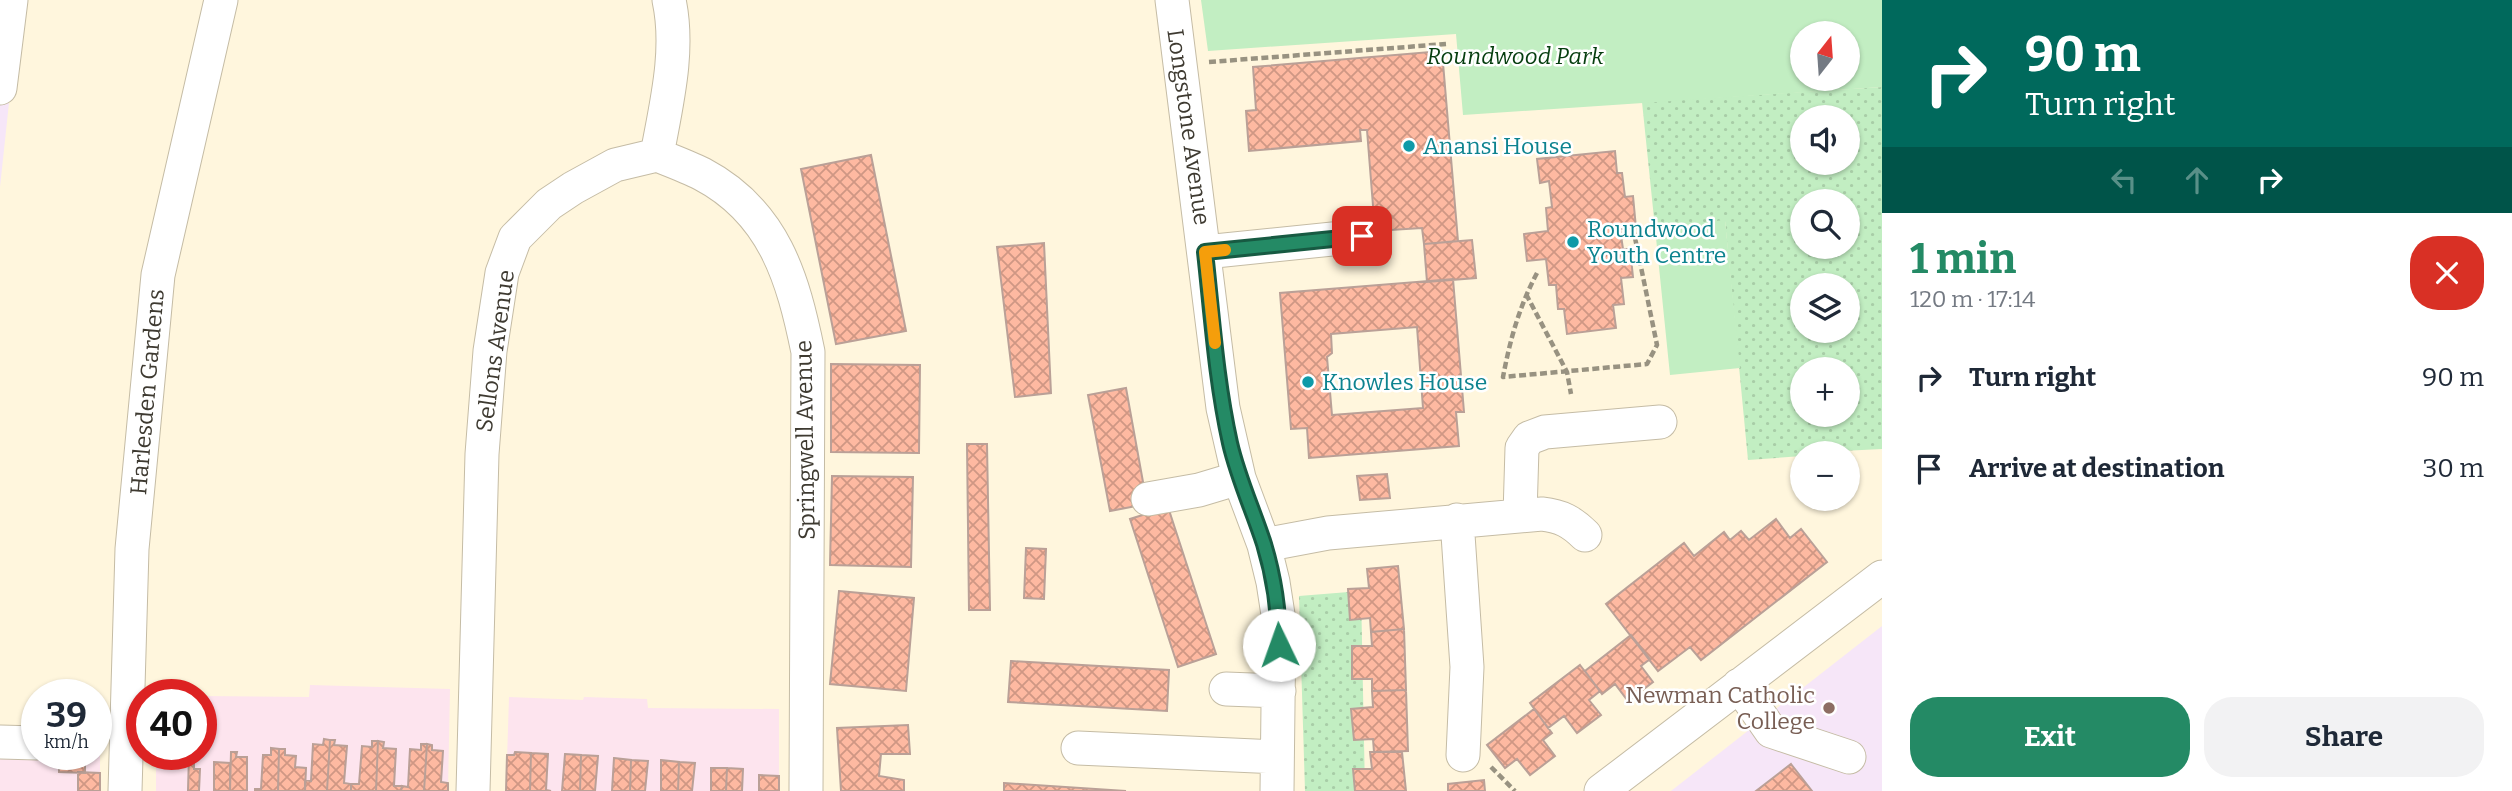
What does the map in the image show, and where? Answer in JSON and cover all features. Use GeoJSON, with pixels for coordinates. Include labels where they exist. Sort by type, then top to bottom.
{"type":"FeatureCollection","features":[{"type":"Feature","properties":{"kind":"street"},"geometry":{"type":"LineString","coordinates":[[0,88],[11,0]]}},
{"type":"Feature","properties":{"kind":"street","name":"Harlesden Gardens"},"geometry":{"type":"LineString","coordinates":[[112,736],[158,275],[221,0]]}},
{"type":"Feature","properties":{"kind":"street"},"geometry":{"type":"LineString","coordinates":[[657,155],[670,82],[674,21],[669,0]]}},
{"type":"Feature","properties":{"kind":"street","name":"Longstone Avenue"},"geometry":{"type":"LineString","coordinates":[[1172,0],[1223,408],[1239,478],[1264,545],[1279,621],[1277,791]]}},
{"type":"Feature","properties":{"kind":"street","name":"Sellons Avenue"},"geometry":{"type":"LineString","coordinates":[[473,791],[482,454],[490,351],[502,273],[515,238],[549,204],[615,166],[657,155]]}},
{"type":"Feature","properties":{"kind":"street","name":"Springwell Avenue"},"geometry":{"type":"LineString","coordinates":[[657,155],[703,175],[741,202],[772,239],[798,301],[808,352],[806,791]]}},
{"type":"Feature","properties":{"kind":"street"},"geometry":{"type":"LineString","coordinates":[[1205,252],[1362,236]]}},
{"type":"Feature","properties":{"kind":"street"},"geometry":{"type":"LineString","coordinates":[[1520,515],[1522,448],[1530,438],[1545,432],[1660,422]]}},
{"type":"Feature","properties":{"kind":"street"},"geometry":{"type":"LineString","coordinates":[[1148,499],[1199,490],[1239,478]]}},
{"type":"Feature","properties":{"kind":"street"},"geometry":{"type":"LineString","coordinates":[[1264,545],[1328,533],[1520,515],[1559,516],[1574,524],[1585,535]]}},
{"type":"Feature","properties":{"kind":"street"},"geometry":{"type":"LineString","coordinates":[[1457,520],[1467,667],[1463,755]]}},
{"type":"Feature","properties":{"kind":"street"},"geometry":{"type":"LineString","coordinates":[[1601,791],[1882,577]]}},
{"type":"Feature","properties":{"kind":"street"},"geometry":{"type":"LineString","coordinates":[[1739,685],[1771,731],[1849,757]]}},
{"type":"Feature","properties":{"kind":"street"},"geometry":{"type":"LineString","coordinates":[[1226,689],[1279,691]]}},
{"type":"Feature","properties":{"kind":"street"},"geometry":{"type":"LineString","coordinates":[[0,742],[21,743]]}},
{"type":"Feature","properties":{"kind":"street","name":"Harlesden Gardens"},"geometry":{"type":"LineString","coordinates":[[112,748],[125,791]]}},
{"type":"Feature","properties":{"kind":"street"},"geometry":{"type":"LineString","coordinates":[[1078,748],[1278,757]]}},
{"type":"Feature","properties":{"kind":"path"},"geometry":{"type":"LineString","coordinates":[[1181,64],[1446,44]]}},
{"type":"Feature","properties":{"kind":"path"},"geometry":{"type":"LineString","coordinates":[[1537,273],[1510,337],[1503,377],[1647,364],[1657,345],[1634,233]]}},
{"type":"Feature","properties":{"kind":"path"},"geometry":{"type":"LineString","coordinates":[[1526,294],[1567,372],[1571,394]]}},
{"type":"Feature","properties":{"kind":"shaded area"},"geometry":{"type":"Polygon","coordinates":[[[0,0],[20,0],[0,187],[0,0]]]}},
{"type":"Feature","properties":{"kind":"shaded area","name":"Newman Catholic College"},"geometry":{"type":"Polygon","coordinates":[[[1882,626],[1882,791],[1671,791],[1882,626]]]}},
{"type":"Feature","properties":{"kind":"shaded area"},"geometry":{"type":"Polygon","coordinates":[[[310,685],[450,689],[448,791],[156,791],[156,770],[217,770],[217,696],[309,697],[310,685]]]}},
{"type":"Feature","properties":{"kind":"shaded area"},"geometry":{"type":"Polygon","coordinates":[[[509,697],[647,699],[648,708],[779,709],[779,791],[506,791],[509,697]]]}},
{"type":"Feature","properties":{"kind":"shaded area"},"geometry":{"type":"Polygon","coordinates":[[[0,739],[21,748],[21,770],[100,770],[100,791],[0,791],[0,739]]]}},
{"type":"Feature","properties":{"kind":"green space","name":"Roundwood Park"},"geometry":{"type":"Polygon","coordinates":[[[1201,0],[1882,0],[1882,87],[1860,88],[1860,21],[1790,21],[1790,91],[1822,91],[1463,115],[1456,34],[1208,51],[1201,0]]]}},
{"type":"Feature","properties":{"kind":"green space"},"geometry":{"type":"Polygon","coordinates":[[[1882,87],[1882,449],[1860,450],[1860,441],[1790,441],[1790,457],[1748,460],[1725,221],[1655,228],[1642,102],[1818,91],[1860,91],[1860,88],[1882,87]]]}},
{"type":"Feature","properties":{"kind":"green space"},"geometry":{"type":"Polygon","coordinates":[[[1725,220],[1740,368],[1670,375],[1655,228],[1725,220]]]}},
{"type":"Feature","properties":{"kind":"green space"},"geometry":{"type":"Polygon","coordinates":[[[1361,591],[1365,791],[1305,791],[1299,596],[1361,591]]]}},
{"type":"Feature","properties":{"kind":"building","name":"Anansi House"},"geometry":{"type":"Polygon","coordinates":[[[1442,51],[1458,241],[1424,244],[1422,228],[1375,231],[1367,130],[1360,130],[1361,141],[1249,151],[1246,111],[1256,110],[1253,67],[1442,51]]]}},
{"type":"Feature","properties":{"kind":"building","name":"Roundwood Youth Centre"},"geometry":{"type":"Polygon","coordinates":[[[1615,151],[1617,173],[1622,173],[1625,197],[1633,196],[1636,228],[1620,229],[1623,249],[1630,249],[1633,277],[1621,278],[1624,304],[1613,305],[1616,328],[1567,334],[1564,309],[1558,309],[1556,285],[1549,285],[1546,259],[1527,261],[1524,234],[1548,231],[1546,208],[1552,207],[1549,181],[1540,183],[1537,159],[1615,151]]]}},
{"type":"Feature","properties":{"kind":"building"},"geometry":{"type":"Polygon","coordinates":[[[871,155],[906,331],[836,344],[801,169],[871,155]]]}},
{"type":"Feature","properties":{"kind":"building"},"geometry":{"type":"Polygon","coordinates":[[[1472,240],[1476,278],[1427,282],[1424,244],[1472,240]]]}},
{"type":"Feature","properties":{"kind":"building"},"geometry":{"type":"Polygon","coordinates":[[[1044,243],[1051,393],[1015,397],[997,247],[1044,243]]]}},
{"type":"Feature","properties":{"kind":"building","name":"Knowles House"},"geometry":{"type":"Polygon","coordinates":[[[1453,279],[1464,412],[1456,412],[1459,446],[1309,458],[1307,428],[1291,429],[1280,293],[1453,279]],[[1417,327],[1331,334],[1332,353],[1327,357],[1332,415],[1423,408],[1417,327]]]}},
{"type":"Feature","properties":{"kind":"building"},"geometry":{"type":"Polygon","coordinates":[[[831,364],[920,365],[919,453],[831,452],[831,364]]]}},
{"type":"Feature","properties":{"kind":"building"},"geometry":{"type":"Polygon","coordinates":[[[1126,388],[1147,504],[1110,511],[1088,395],[1126,388]]]}},
{"type":"Feature","properties":{"kind":"building"},"geometry":{"type":"Polygon","coordinates":[[[967,444],[987,444],[990,610],[969,610],[967,444]]]}},
{"type":"Feature","properties":{"kind":"building"},"geometry":{"type":"Polygon","coordinates":[[[1387,474],[1390,498],[1360,500],[1357,476],[1387,474]]]}},
{"type":"Feature","properties":{"kind":"building"},"geometry":{"type":"Polygon","coordinates":[[[832,476],[913,477],[911,567],[830,565],[832,476]]]}},
{"type":"Feature","properties":{"kind":"building"},"geometry":{"type":"Polygon","coordinates":[[[1168,507],[1216,654],[1178,667],[1130,519],[1168,507]]]}},
{"type":"Feature","properties":{"kind":"building"},"geometry":{"type":"Polygon","coordinates":[[[1776,519],[1790,538],[1801,529],[1827,562],[1701,660],[1690,647],[1658,671],[1606,604],[1684,543],[1694,556],[1724,532],[1730,540],[1741,531],[1749,540],[1776,519]]]}},
{"type":"Feature","properties":{"kind":"building"},"geometry":{"type":"Polygon","coordinates":[[[1026,548],[1046,549],[1044,599],[1024,598],[1026,548]]]}},
{"type":"Feature","properties":{"kind":"building"},"geometry":{"type":"Polygon","coordinates":[[[1398,566],[1404,629],[1371,632],[1370,618],[1350,620],[1348,589],[1369,588],[1367,569],[1398,566]]]}},
{"type":"Feature","properties":{"kind":"building"},"geometry":{"type":"Polygon","coordinates":[[[839,591],[914,598],[906,691],[830,684],[839,591]]]}},
{"type":"Feature","properties":{"kind":"building"},"geometry":{"type":"Polygon","coordinates":[[[1404,629],[1406,690],[1372,691],[1372,679],[1352,679],[1352,646],[1372,646],[1371,632],[1404,629]]]}},
{"type":"Feature","properties":{"kind":"building"},"geometry":{"type":"Polygon","coordinates":[[[1631,635],[1650,659],[1641,666],[1653,682],[1628,701],[1615,684],[1602,694],[1585,671],[1631,635]]]}},
{"type":"Feature","properties":{"kind":"building"},"geometry":{"type":"Polygon","coordinates":[[[1011,661],[1169,670],[1167,711],[1008,702],[1011,661]]]}},
{"type":"Feature","properties":{"kind":"building"},"geometry":{"type":"Polygon","coordinates":[[[1580,665],[1600,691],[1589,700],[1601,715],[1577,733],[1564,716],[1548,728],[1530,703],[1580,665]]]}},
{"type":"Feature","properties":{"kind":"building"},"geometry":{"type":"Polygon","coordinates":[[[1406,690],[1408,751],[1374,752],[1373,739],[1354,740],[1351,709],[1373,707],[1372,691],[1406,690]]]}},
{"type":"Feature","properties":{"kind":"building"},"geometry":{"type":"Polygon","coordinates":[[[1534,709],[1552,733],[1543,740],[1555,756],[1530,775],[1517,759],[1505,768],[1487,745],[1534,709]]]}},
{"type":"Feature","properties":{"kind":"building"},"geometry":{"type":"Polygon","coordinates":[[[908,725],[910,754],[881,754],[879,776],[904,780],[904,791],[841,791],[837,728],[908,725]]]}},
{"type":"Feature","properties":{"kind":"building"},"geometry":{"type":"Polygon","coordinates":[[[324,739],[330,740],[327,791],[305,791],[305,780],[311,781],[313,744],[323,745],[324,739]]]}},
{"type":"Feature","properties":{"kind":"building"},"geometry":{"type":"Polygon","coordinates":[[[330,740],[335,740],[334,745],[347,746],[344,783],[351,784],[351,791],[327,791],[330,740]]]}},
{"type":"Feature","properties":{"kind":"building"},"geometry":{"type":"Polygon","coordinates":[[[372,741],[378,741],[376,791],[351,791],[351,784],[359,784],[362,746],[372,747],[372,741]]]}},
{"type":"Feature","properties":{"kind":"building"},"geometry":{"type":"Polygon","coordinates":[[[378,741],[384,742],[383,748],[396,749],[394,786],[402,786],[401,791],[376,791],[378,741]]]}},
{"type":"Feature","properties":{"kind":"building"},"geometry":{"type":"Polygon","coordinates":[[[421,744],[427,744],[424,791],[401,791],[402,786],[408,787],[410,749],[421,750],[421,744]]]}},
{"type":"Feature","properties":{"kind":"building"},"geometry":{"type":"Polygon","coordinates":[[[427,744],[432,745],[432,750],[443,751],[441,782],[448,783],[448,791],[424,791],[427,744]]]}},
{"type":"Feature","properties":{"kind":"building"},"geometry":{"type":"Polygon","coordinates":[[[271,748],[279,749],[278,791],[255,791],[261,789],[263,755],[271,755],[271,748]]]}},
{"type":"Feature","properties":{"kind":"building"},"geometry":{"type":"Polygon","coordinates":[[[279,749],[285,749],[285,755],[296,756],[295,767],[306,768],[305,791],[278,791],[279,749]]]}},
{"type":"Feature","properties":{"kind":"building"},"geometry":{"type":"Polygon","coordinates":[[[231,752],[237,752],[236,757],[247,757],[247,791],[230,791],[231,752]]]}},
{"type":"Feature","properties":{"kind":"building"},"geometry":{"type":"Polygon","coordinates":[[[515,752],[531,753],[530,791],[506,791],[507,755],[514,755],[515,752]]]}},
{"type":"Feature","properties":{"kind":"building"},"geometry":{"type":"Polygon","coordinates":[[[1370,752],[1402,752],[1406,791],[1355,791],[1353,769],[1372,769],[1370,752]]]}},
{"type":"Feature","properties":{"kind":"building"},"geometry":{"type":"Polygon","coordinates":[[[531,753],[548,754],[546,790],[551,791],[530,791],[531,753]]]}},
{"type":"Feature","properties":{"kind":"building"},"geometry":{"type":"Polygon","coordinates":[[[565,754],[581,755],[580,791],[562,791],[565,754]]]}},
{"type":"Feature","properties":{"kind":"building"},"geometry":{"type":"Polygon","coordinates":[[[581,755],[598,756],[595,791],[580,791],[581,755]]]}},
{"type":"Feature","properties":{"kind":"building"},"geometry":{"type":"Polygon","coordinates":[[[614,758],[631,760],[630,791],[612,791],[614,758]]]}},
{"type":"Feature","properties":{"kind":"building"},"geometry":{"type":"Polygon","coordinates":[[[631,760],[648,761],[645,791],[630,791],[631,760]]]}},
{"type":"Feature","properties":{"kind":"building"},"geometry":{"type":"Polygon","coordinates":[[[661,760],[679,762],[678,791],[661,791],[661,760]]]}},
{"type":"Feature","properties":{"kind":"building"},"geometry":{"type":"Polygon","coordinates":[[[217,762],[230,763],[230,791],[214,791],[214,770],[217,770],[217,762]]]}},
{"type":"Feature","properties":{"kind":"building"},"geometry":{"type":"Polygon","coordinates":[[[679,762],[695,763],[692,791],[678,791],[679,762]]]}},
{"type":"Feature","properties":{"kind":"building"},"geometry":{"type":"Polygon","coordinates":[[[1791,764],[1812,791],[1756,791],[1791,764]]]}},
{"type":"Feature","properties":{"kind":"building"},"geometry":{"type":"Polygon","coordinates":[[[711,768],[727,768],[726,791],[711,791],[711,768]]]}},
{"type":"Feature","properties":{"kind":"building"},"geometry":{"type":"Polygon","coordinates":[[[727,768],[743,769],[742,791],[726,791],[727,768]]]}},
{"type":"Feature","properties":{"kind":"building"},"geometry":{"type":"Polygon","coordinates":[[[59,770],[85,770],[85,773],[59,770]]]}},
{"type":"Feature","properties":{"kind":"building"},"geometry":{"type":"Polygon","coordinates":[[[189,770],[200,770],[199,791],[188,791],[189,770]]]}},
{"type":"Feature","properties":{"kind":"building"},"geometry":{"type":"Polygon","coordinates":[[[78,772],[100,773],[100,791],[78,791],[78,772]]]}},
{"type":"Feature","properties":{"kind":"building"},"geometry":{"type":"Polygon","coordinates":[[[759,775],[779,776],[779,791],[759,791],[759,775]]]}},
{"type":"Feature","properties":{"kind":"building"},"geometry":{"type":"Polygon","coordinates":[[[1484,780],[1485,791],[1448,791],[1448,784],[1484,780]]]}},
{"type":"Feature","properties":{"kind":"building"},"geometry":{"type":"Polygon","coordinates":[[[1004,783],[1126,791],[1004,791],[1004,783]]]}},
{"type":"Feature","properties":{"kind":"slow traffic"},"geometry":{"type":"LineString","coordinates":[[1215,343],[1205,252],[1225,250]]}},
{"type":"Feature","properties":{"kind":"place","name":"Anansi House"},"geometry":{"type":"Point","coordinates":[1409,146]}},
{"type":"Feature","properties":{"kind":"place","name":"Roundwood Youth Centre"},"geometry":{"type":"Point","coordinates":[1573,242]}},
{"type":"Feature","properties":{"kind":"place","name":"Knowles House"},"geometry":{"type":"Point","coordinates":[1308,382]}},
{"type":"Feature","properties":{"kind":"place","name":"Newman Catholic College"},"geometry":{"type":"Point","coordinates":[1829,708]}},
{"type":"Feature","properties":{"kind":"route"},"geometry":{"type":"LineString","coordinates":[[1279,645],[1279,621],[1273,582],[1264,545],[1239,478],[1223,408],[1205,252],[1362,236]]}}]}
